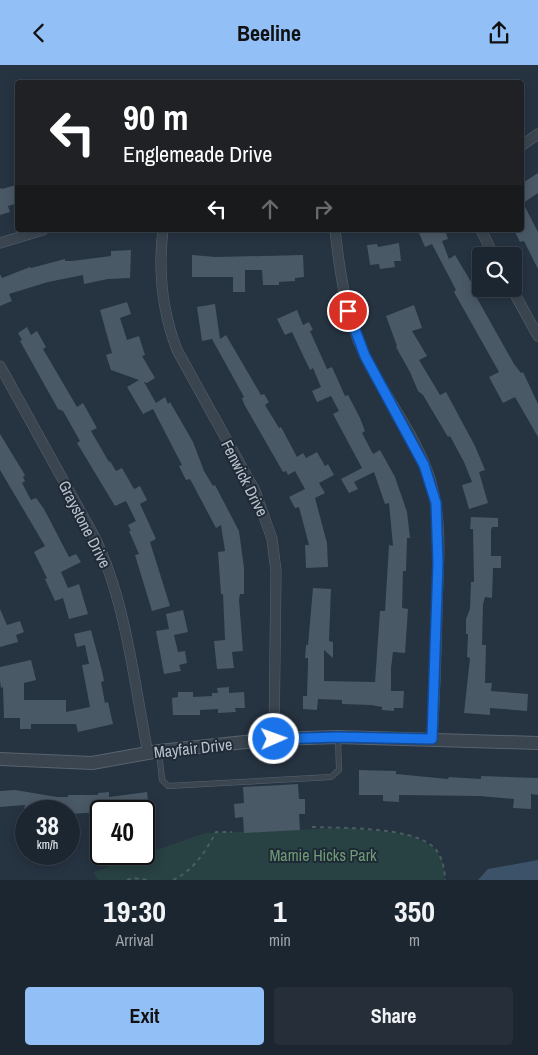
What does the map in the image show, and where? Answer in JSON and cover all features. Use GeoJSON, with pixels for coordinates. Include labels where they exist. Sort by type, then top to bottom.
{"type":"FeatureCollection","features":[{"type":"Feature","properties":{"kind":"street"},"geometry":{"type":"LineString","coordinates":[[524,144],[538,133]]}},
{"type":"Feature","properties":{"kind":"street"},"geometry":{"type":"LineString","coordinates":[[0,243],[36,232]]}},
{"type":"Feature","properties":{"kind":"street","name":"Fenwick Drive"},"geometry":{"type":"LineString","coordinates":[[163,232],[162,286],[168,329],[181,358],[255,491],[272,539],[276,571],[272,722],[274,739]]}},
{"type":"Feature","properties":{"kind":"street"},"geometry":{"type":"LineString","coordinates":[[335,232],[344,293],[353,328],[372,369],[424,465],[436,503],[438,563],[432,739]]}},
{"type":"Feature","properties":{"kind":"street"},"geometry":{"type":"LineString","coordinates":[[482,232],[490,247]]}},
{"type":"Feature","properties":{"kind":"street"},"geometry":{"type":"LineString","coordinates":[[516,297],[538,336]]}},
{"type":"Feature","properties":{"kind":"street","name":"Graystone Drive"},"geometry":{"type":"LineString","coordinates":[[0,366],[94,536],[107,564],[153,752]]}},
{"type":"Feature","properties":{"kind":"street","name":"Mayfair Drive"},"geometry":{"type":"LineString","coordinates":[[0,759],[92,763],[125,759],[153,752],[274,739],[338,737],[538,743]]}},
{"type":"Feature","properties":{"kind":"lane"},"geometry":{"type":"LineString","coordinates":[[153,752],[162,780],[168,786],[331,777],[339,770],[338,737]]}},
{"type":"Feature","properties":{"kind":"path"},"geometry":{"type":"LineString","coordinates":[[312,827],[349,828],[420,838],[433,846],[440,856],[445,870],[445,880]]}},
{"type":"Feature","properties":{"kind":"path"},"geometry":{"type":"LineString","coordinates":[[173,880],[182,876],[203,854],[216,832],[232,832]]}},
{"type":"Feature","properties":{"kind":"path"},"geometry":{"type":"LineString","coordinates":[[127,880],[133,878],[149,880]]}},
{"type":"Feature","properties":{"kind":"green space","name":"Mamie Hicks Park"},"geometry":{"type":"Polygon","coordinates":[[[349,828],[412,836],[425,842],[436,851],[443,863],[445,880],[98,880],[93,872],[113,865],[155,865],[155,850],[205,833],[349,828]]]}},
{"type":"Feature","properties":{"kind":"water"},"geometry":{"type":"Polygon","coordinates":[[[538,860],[538,880],[478,880],[488,869],[538,860]]]}},
{"type":"Feature","properties":{"kind":"building"},"geometry":{"type":"Polygon","coordinates":[[[538,173],[538,193],[524,202],[524,182],[538,173]]]}},
{"type":"Feature","properties":{"kind":"building"},"geometry":{"type":"Polygon","coordinates":[[[15,185],[15,204],[8,206],[10,212],[0,215],[0,188],[15,185]]]}},
{"type":"Feature","properties":{"kind":"building"},"geometry":{"type":"Polygon","coordinates":[[[524,205],[538,232],[538,269],[524,241],[520,242],[515,232],[524,232],[524,205]]]}},
{"type":"Feature","properties":{"kind":"building"},"geometry":{"type":"Polygon","coordinates":[[[446,232],[448,239],[442,241],[449,259],[455,255],[472,283],[472,297],[476,297],[514,364],[521,373],[523,372],[538,404],[538,437],[515,397],[503,403],[489,377],[499,372],[454,292],[456,290],[432,244],[425,247],[419,233],[446,232]]]}},
{"type":"Feature","properties":{"kind":"building"},"geometry":{"type":"Polygon","coordinates":[[[399,243],[401,261],[394,261],[395,267],[380,269],[379,264],[370,265],[367,245],[377,244],[378,247],[399,243]]]}},
{"type":"Feature","properties":{"kind":"building"},"geometry":{"type":"Polygon","coordinates":[[[131,250],[130,278],[108,279],[84,284],[83,275],[48,282],[9,294],[12,301],[0,306],[0,274],[2,278],[30,267],[65,259],[65,261],[72,261],[111,256],[111,251],[131,250]]]}},
{"type":"Feature","properties":{"kind":"building"},"geometry":{"type":"Polygon","coordinates":[[[192,255],[216,257],[303,255],[304,277],[295,278],[295,281],[279,282],[279,285],[263,285],[262,270],[245,270],[245,292],[233,292],[233,277],[192,277],[192,255]]]}},
{"type":"Feature","properties":{"kind":"building"},"geometry":{"type":"Polygon","coordinates":[[[127,302],[131,314],[120,318],[127,340],[139,336],[145,355],[142,356],[155,378],[147,383],[144,382],[156,403],[165,397],[168,404],[170,402],[193,442],[204,471],[213,486],[215,485],[239,531],[244,568],[244,594],[240,594],[239,600],[243,651],[232,652],[234,668],[217,669],[214,641],[225,640],[223,594],[221,594],[218,552],[225,551],[221,525],[216,528],[190,479],[186,480],[179,466],[182,465],[153,409],[143,414],[127,387],[139,380],[111,370],[106,355],[112,353],[100,310],[127,302]]]}},
{"type":"Feature","properties":{"kind":"building"},"geometry":{"type":"Polygon","coordinates":[[[215,304],[220,339],[226,335],[261,395],[264,394],[269,402],[265,405],[279,428],[281,427],[297,457],[303,453],[306,458],[317,452],[325,466],[328,464],[334,475],[319,483],[325,493],[315,498],[327,543],[328,567],[306,568],[305,545],[309,545],[299,507],[295,508],[289,497],[305,489],[295,471],[288,475],[286,471],[283,472],[244,404],[242,398],[244,397],[212,339],[202,341],[197,307],[215,304]]]}},
{"type":"Feature","properties":{"kind":"building"},"geometry":{"type":"Polygon","coordinates":[[[414,305],[422,328],[412,331],[427,356],[419,360],[440,395],[446,392],[475,446],[485,470],[479,472],[488,503],[469,509],[462,485],[472,482],[464,462],[450,436],[448,437],[423,395],[418,391],[396,347],[386,316],[414,305]]]}},
{"type":"Feature","properties":{"kind":"building"},"geometry":{"type":"Polygon","coordinates":[[[297,310],[303,325],[309,322],[313,330],[310,331],[327,369],[332,367],[345,396],[348,395],[360,418],[365,431],[362,433],[373,454],[380,450],[395,477],[407,512],[410,538],[407,538],[406,571],[403,571],[402,608],[408,609],[405,653],[393,652],[391,668],[391,691],[404,691],[403,708],[394,708],[394,711],[382,710],[382,707],[371,705],[342,704],[342,700],[318,699],[317,710],[303,709],[303,696],[307,696],[308,658],[305,658],[306,645],[308,645],[313,588],[331,589],[329,641],[333,642],[333,658],[324,650],[324,681],[375,682],[380,611],[385,611],[389,545],[393,546],[389,503],[385,504],[374,472],[354,482],[358,489],[349,493],[341,479],[362,468],[333,414],[339,411],[331,396],[317,402],[312,391],[321,387],[313,368],[310,370],[292,332],[285,335],[277,319],[297,310]]]}},
{"type":"Feature","properties":{"kind":"building"},"geometry":{"type":"Polygon","coordinates":[[[27,327],[31,335],[37,331],[46,347],[43,349],[77,407],[83,403],[97,428],[91,431],[109,462],[116,471],[122,468],[134,489],[140,486],[147,500],[140,504],[156,539],[150,542],[170,606],[152,611],[135,555],[139,554],[129,531],[131,531],[128,525],[136,521],[126,501],[115,506],[77,443],[80,441],[63,411],[58,409],[20,341],[22,340],[18,333],[27,327]]]}},
{"type":"Feature","properties":{"kind":"building"},"geometry":{"type":"Polygon","coordinates":[[[0,434],[25,475],[23,477],[25,481],[22,483],[31,500],[36,498],[44,509],[69,557],[76,554],[81,562],[61,572],[68,588],[79,584],[88,614],[69,619],[63,598],[55,601],[45,579],[47,578],[34,552],[45,546],[0,470],[0,434]]]}},
{"type":"Feature","properties":{"kind":"building"},"geometry":{"type":"Polygon","coordinates":[[[471,517],[498,518],[498,527],[492,527],[491,530],[491,556],[501,556],[501,568],[493,568],[492,598],[485,597],[483,604],[482,645],[486,645],[485,683],[492,683],[491,691],[528,694],[527,711],[490,708],[490,715],[464,713],[470,658],[467,657],[468,634],[466,634],[466,619],[470,609],[471,582],[474,582],[473,529],[470,529],[471,517]]]}},
{"type":"Feature","properties":{"kind":"building"},"geometry":{"type":"Polygon","coordinates":[[[0,609],[7,625],[20,621],[24,632],[16,635],[18,642],[0,647],[0,609]]]}},
{"type":"Feature","properties":{"kind":"building"},"geometry":{"type":"Polygon","coordinates":[[[183,610],[188,632],[174,635],[178,652],[185,651],[187,663],[179,665],[181,671],[164,674],[156,631],[169,629],[166,614],[183,610]]]}},
{"type":"Feature","properties":{"kind":"building"},"geometry":{"type":"Polygon","coordinates":[[[91,630],[104,681],[101,682],[105,703],[108,702],[113,724],[78,732],[76,724],[31,724],[31,729],[20,729],[20,718],[4,718],[0,667],[31,660],[36,680],[24,683],[24,700],[66,700],[66,712],[90,707],[82,665],[89,664],[85,645],[77,647],[74,634],[91,630]]]}},
{"type":"Feature","properties":{"kind":"building"},"geometry":{"type":"Polygon","coordinates":[[[229,687],[229,693],[244,692],[245,708],[235,708],[236,712],[218,713],[218,709],[200,710],[200,715],[173,715],[172,698],[178,697],[178,692],[193,692],[193,697],[212,696],[212,693],[218,693],[217,688],[229,687]]]}},
{"type":"Feature","properties":{"kind":"building"},"geometry":{"type":"Polygon","coordinates":[[[359,770],[396,771],[396,774],[448,779],[449,777],[481,779],[481,776],[538,778],[538,795],[531,794],[531,809],[513,808],[514,799],[480,796],[399,795],[399,802],[383,801],[383,795],[359,795],[359,770]]]}},
{"type":"Feature","properties":{"kind":"building"},"geometry":{"type":"Polygon","coordinates":[[[298,784],[299,799],[305,799],[305,814],[299,814],[300,830],[244,833],[243,817],[235,818],[234,804],[244,803],[243,787],[298,784]]]}},
{"type":"Feature","properties":{"kind":"building"},"geometry":{"type":"Polygon","coordinates":[[[15,790],[57,797],[98,795],[98,793],[109,792],[109,797],[147,792],[148,800],[90,800],[90,813],[80,813],[80,800],[15,800],[15,806],[0,807],[0,791],[15,790]]]}},
{"type":"Feature","properties":{"kind":"route"},"geometry":{"type":"LineString","coordinates":[[274,739],[338,737],[432,739],[438,563],[436,503],[424,465],[365,356],[348,311]]}}]}
